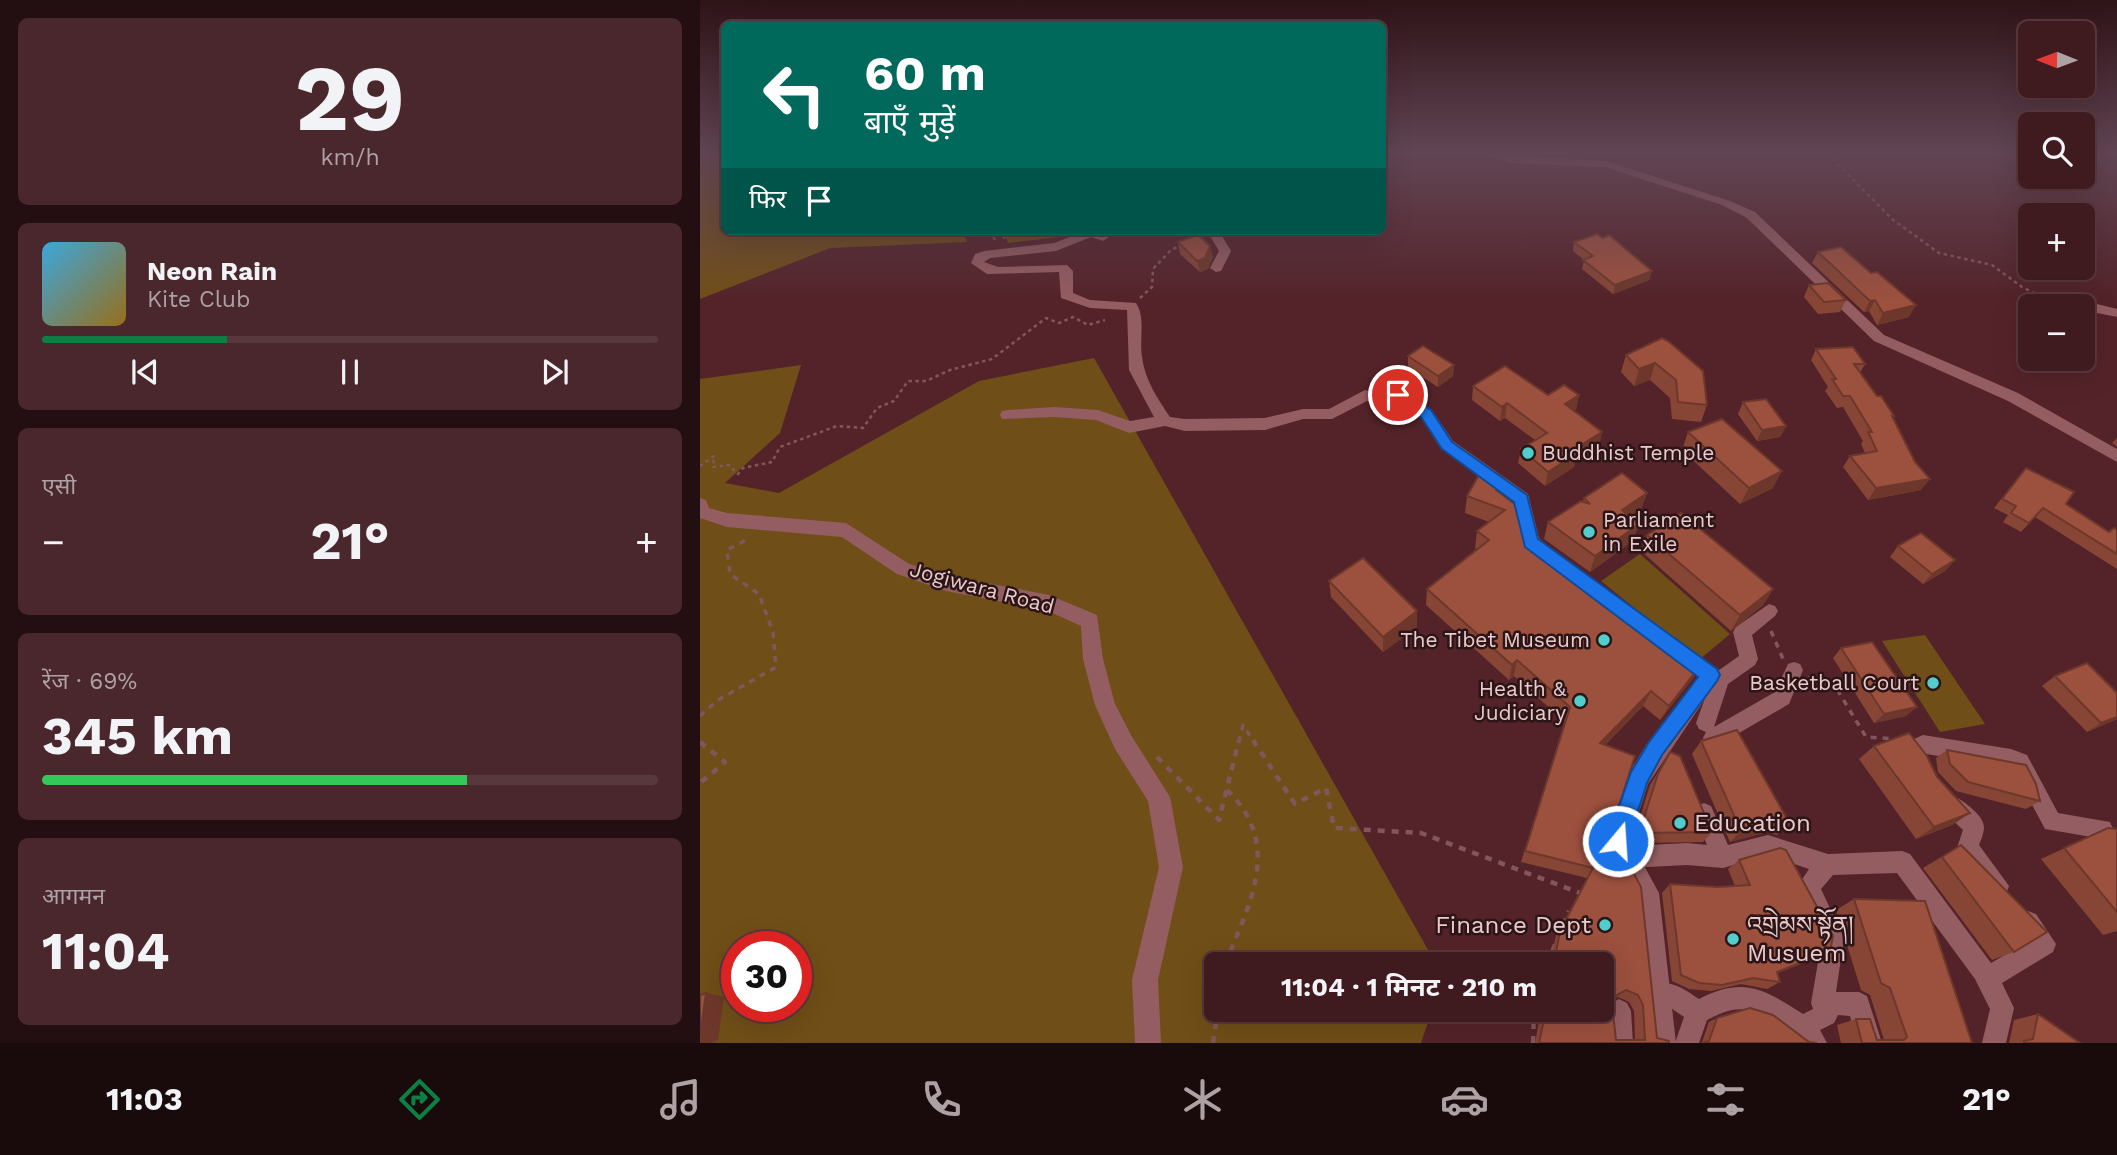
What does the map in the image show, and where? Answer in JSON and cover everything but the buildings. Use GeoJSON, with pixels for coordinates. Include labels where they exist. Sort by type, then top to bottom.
{"type":"FeatureCollection","features":[{"type":"Feature","properties":{"kind":"street"},"geometry":{"type":"LineString","coordinates":[[1727,203],[1751,215],[1879,338],[2013,397],[2117,456]]}},
{"type":"Feature","properties":{"kind":"street"},"geometry":{"type":"LineString","coordinates":[[1086,235],[1056,247],[988,254],[980,257],[977,263],[987,270],[998,271],[1062,268],[1067,271],[1066,295],[1073,300],[1088,306],[1132,306],[1135,312],[1133,366],[1143,390],[1165,421]]}},
{"type":"Feature","properties":{"kind":"street"},"geometry":{"type":"LineString","coordinates":[[1097,235],[1103,237]]}},
{"type":"Feature","properties":{"kind":"street"},"geometry":{"type":"LineString","coordinates":[[1216,235],[1225,251],[1216,268]]}},
{"type":"Feature","properties":{"kind":"street"},"geometry":{"type":"LineString","coordinates":[[2095,308],[2117,313]]}},
{"type":"Feature","properties":{"kind":"street"},"geometry":{"type":"LineString","coordinates":[[1008,415],[1054,411],[1098,415],[1129,427],[1165,421],[1185,425],[1265,424],[1303,414],[1332,414],[1366,395],[1385,401],[1398,395],[1426,413],[1447,445],[1521,499],[1531,542],[1558,563]]}},
{"type":"Feature","properties":{"kind":"street","name":"Jogiwara Road"},"geometry":{"type":"LineString","coordinates":[[700,505],[701,512],[727,520],[779,522],[846,530],[903,569],[946,583],[1049,603],[1090,621],[1094,659],[1105,705],[1123,742],[1159,797],[1171,867],[1144,980],[1148,1043]]}},
{"type":"Feature","properties":{"kind":"street"},"geometry":{"type":"LineString","coordinates":[[1769,611],[1742,632],[1749,659],[1721,679],[1710,730],[1782,698],[1794,670]]}},
{"type":"Feature","properties":{"kind":"street"},"geometry":{"type":"LineString","coordinates":[[1663,1043],[1660,994],[1647,893],[1618,841],[1638,779],[1656,749],[1711,675],[1667,643]]}},
{"type":"Feature","properties":{"kind":"street"},"geometry":{"type":"LineString","coordinates":[[1987,979],[2045,944],[1969,848],[1974,826],[1932,785],[1914,749],[1923,744],[2020,762],[2052,822],[2110,831]]}},
{"type":"Feature","properties":{"kind":"street"},"geometry":{"type":"LineString","coordinates":[[1697,796],[1723,857]]}},
{"type":"Feature","properties":{"kind":"street"},"geometry":{"type":"LineString","coordinates":[[1628,857],[1687,853],[1723,857],[1769,845],[1828,865],[1902,862],[1987,979],[2002,1008],[1994,1043]]}},
{"type":"Feature","properties":{"kind":"street"},"geometry":{"type":"LineString","coordinates":[[1687,1043],[1698,1012],[1725,996],[1762,1000],[1808,1035],[1826,1015],[1823,1003],[1833,938],[1808,887],[1828,865]]}},
{"type":"Feature","properties":{"kind":"street"},"geometry":{"type":"LineString","coordinates":[[1660,994],[1672,995],[1698,1012]]}},
{"type":"Feature","properties":{"kind":"street"},"geometry":{"type":"LineString","coordinates":[[1823,1003],[1859,1003],[1870,1043]]}},
{"type":"Feature","properties":{"kind":"street"},"geometry":{"type":"LineString","coordinates":[[1619,1012],[1621,1043]]}},
{"type":"Feature","properties":{"kind":"path"},"geometry":{"type":"LineString","coordinates":[[1876,203],[1892,219],[1939,253],[1992,265],[2036,294]]}},
{"type":"Feature","properties":{"kind":"path"},"geometry":{"type":"LineString","coordinates":[[700,466],[714,456],[713,467],[729,465],[737,474],[743,468],[772,462],[780,447],[837,426],[863,428],[877,408],[894,401],[908,382],[926,381],[950,370],[992,359],[1046,317],[1059,323],[1073,317],[1088,325],[1105,320],[1115,309],[1132,306],[1152,287],[1153,268],[1171,250],[1204,235]]}},
{"type":"Feature","properties":{"kind":"path"},"geometry":{"type":"LineString","coordinates":[[700,716],[718,700],[776,667],[773,632],[759,594],[730,574],[727,550],[779,522]]}},
{"type":"Feature","properties":{"kind":"path"},"geometry":{"type":"LineString","coordinates":[[1769,611],[1771,634],[1783,659],[1794,670],[1818,684],[1832,681],[1866,737],[1908,739],[1923,744]]}},
{"type":"Feature","properties":{"kind":"path"},"geometry":{"type":"LineString","coordinates":[[1123,742],[1162,760],[1219,820],[1243,725],[1295,804],[1326,788],[1334,828],[1421,833],[1578,894]]}},
{"type":"Feature","properties":{"kind":"path"},"geometry":{"type":"LineString","coordinates":[[700,741],[724,762],[700,783]]}},
{"type":"Feature","properties":{"kind":"path"},"geometry":{"type":"LineString","coordinates":[[1227,789],[1249,814],[1258,845],[1249,904],[1231,952]]}},
{"type":"Feature","properties":{"kind":"path"},"geometry":{"type":"LineString","coordinates":[[1551,952],[1578,894],[1588,889]]}},
{"type":"Feature","properties":{"kind":"path"},"geometry":{"type":"LineString","coordinates":[[1213,1043],[1216,1022]]}},
{"type":"Feature","properties":{"kind":"path"},"geometry":{"type":"LineString","coordinates":[[1533,1043],[1534,1022]]}},
{"type":"Feature","properties":{"kind":"shaded area"},"geometry":{"type":"Polygon","coordinates":[[[700,203],[721,203],[721,235],[964,235],[967,242],[830,248],[700,299],[700,203]]]}},
{"type":"Feature","properties":{"kind":"shaded area"},"geometry":{"type":"Polygon","coordinates":[[[1005,235],[1076,235],[1008,243],[1005,235]]]}},
{"type":"Feature","properties":{"kind":"shaded area"},"geometry":{"type":"Polygon","coordinates":[[[1094,358],[1429,952],[1204,952],[1204,1022],[1428,1022],[1421,1043],[700,1043],[700,379],[801,365],[780,433],[725,483],[779,493],[979,381],[1094,358]]]}},
{"type":"Feature","properties":{"kind":"shaded area"},"geometry":{"type":"Polygon","coordinates":[[[1640,554],[1730,634],[1699,660],[1601,581],[1640,554]]]}},
{"type":"Feature","properties":{"kind":"shaded area","name":"Basketball Court"},"geometry":{"type":"Polygon","coordinates":[[[1925,635],[1985,724],[1940,732],[1882,641],[1925,635]]]}},
{"type":"Feature","properties":{"kind":"place","name":"Buddhist Temple"},"geometry":{"type":"Point","coordinates":[1528,453]}},
{"type":"Feature","properties":{"kind":"place","name":"Parliament in Exile"},"geometry":{"type":"Point","coordinates":[1589,532]}},
{"type":"Feature","properties":{"kind":"place","name":"The Tibet Museum"},"geometry":{"type":"Point","coordinates":[1604,640]}},
{"type":"Feature","properties":{"kind":"place","name":"Basketball Court"},"geometry":{"type":"Point","coordinates":[1933,683]}},
{"type":"Feature","properties":{"kind":"place","name":"Health & Judiciary"},"geometry":{"type":"Point","coordinates":[1580,701]}},
{"type":"Feature","properties":{"kind":"place","name":"Education"},"geometry":{"type":"Point","coordinates":[1680,823]}},
{"type":"Feature","properties":{"kind":"place","name":"Finance Dept"},"geometry":{"type":"Point","coordinates":[1605,925]}},
{"type":"Feature","properties":{"kind":"place","name":"འགྲེམས་སྟོན། Musuem"},"geometry":{"type":"Point","coordinates":[1733,939]}},
{"type":"Feature","properties":{"kind":"route"},"geometry":{"type":"LineString","coordinates":[[1398,395],[1426,413],[1447,445],[1521,499],[1531,542],[1711,675],[1656,749],[1638,779],[1618,841]]}}]}
